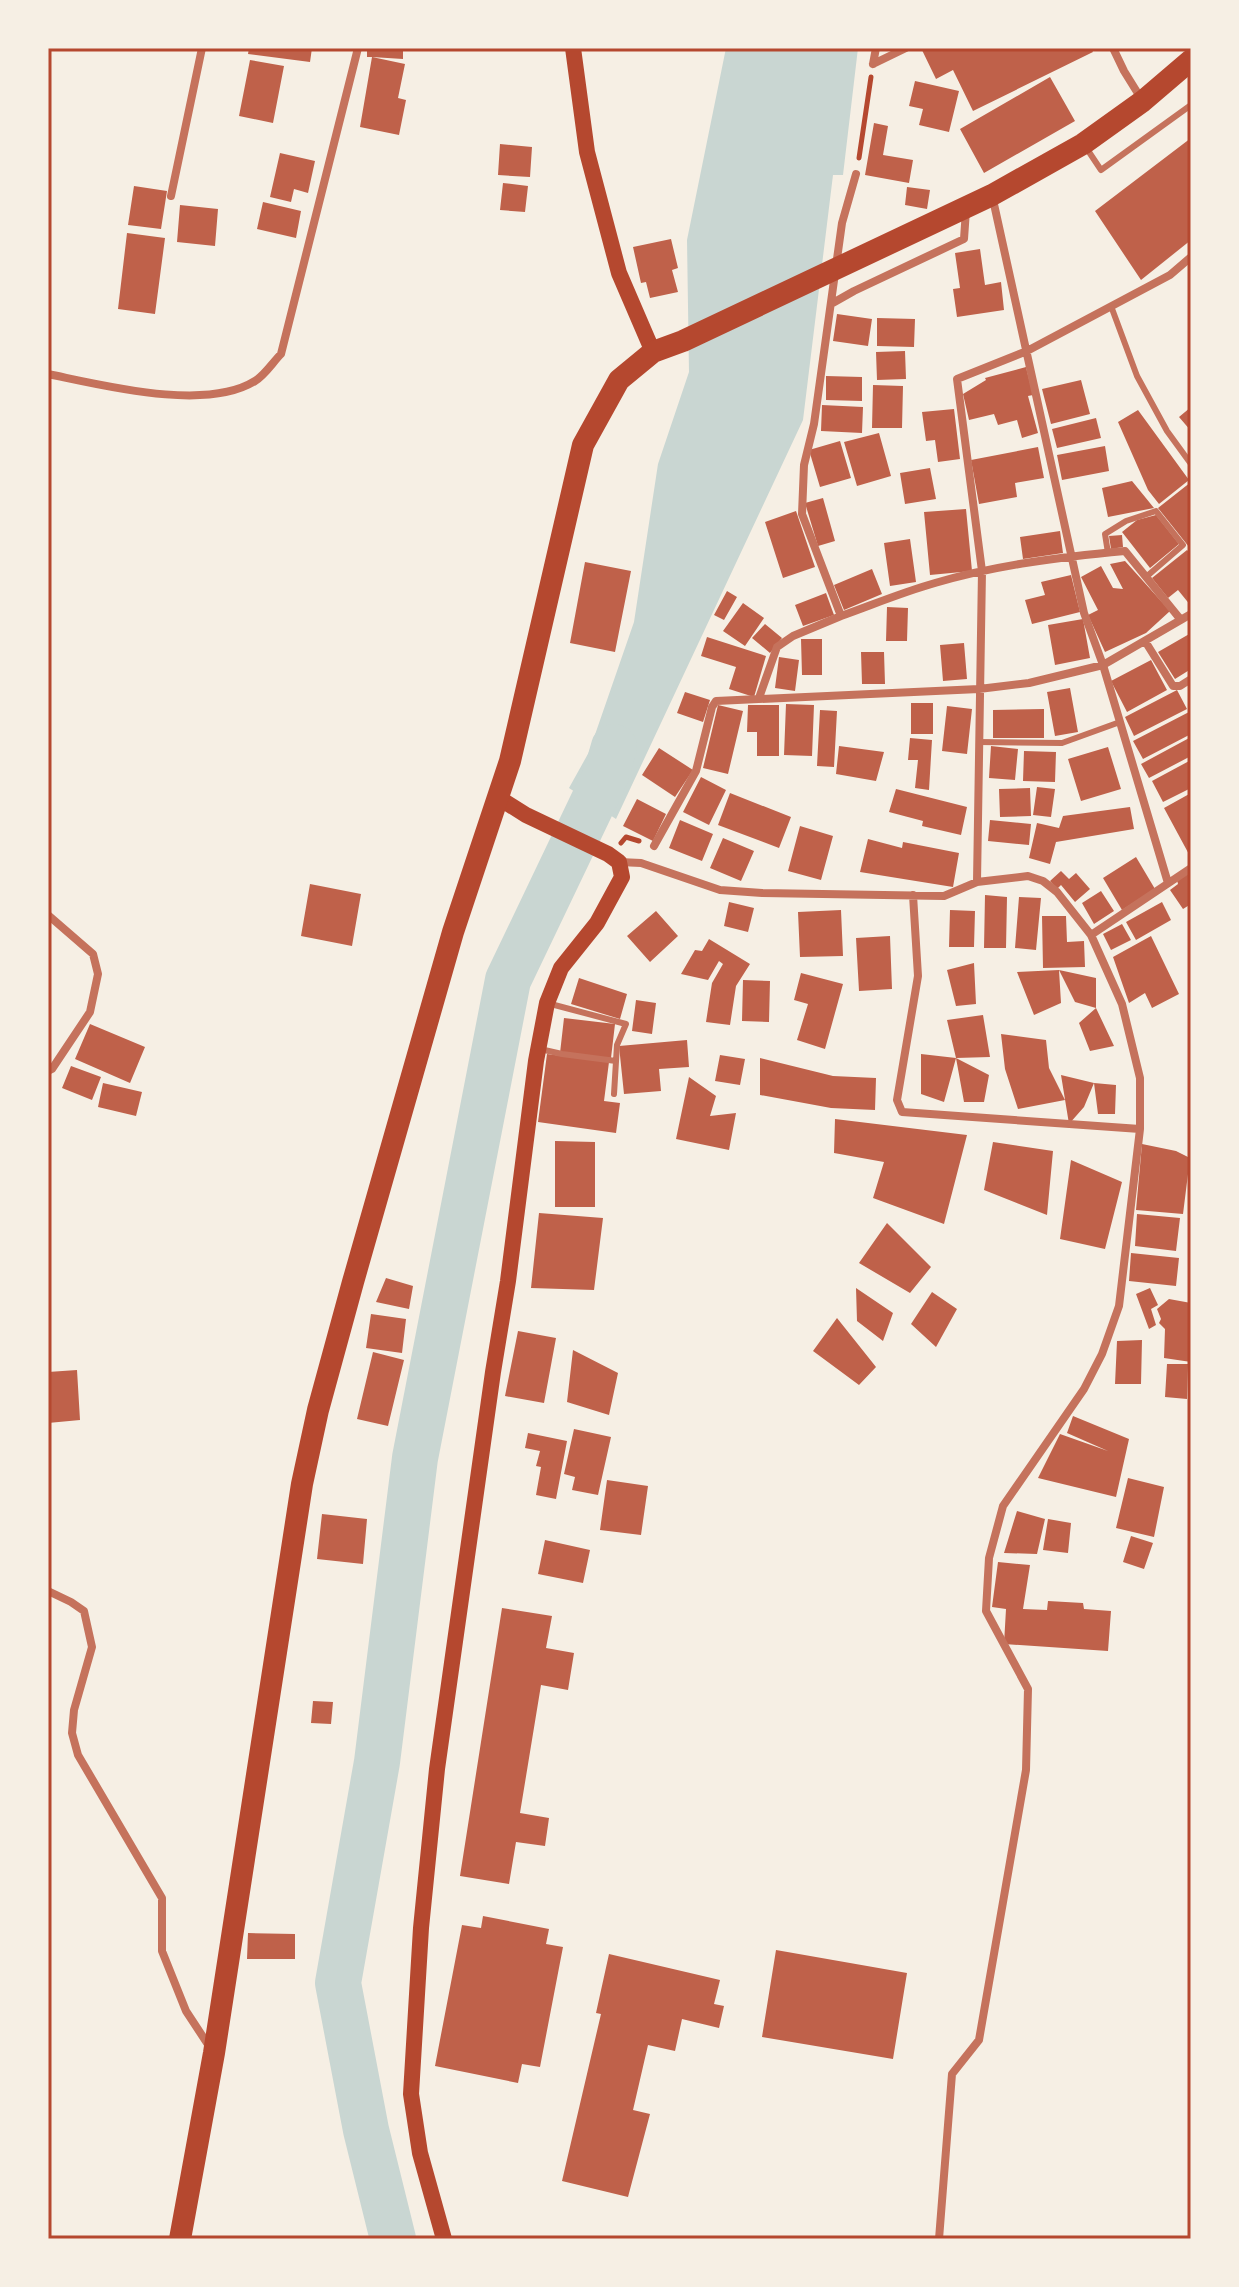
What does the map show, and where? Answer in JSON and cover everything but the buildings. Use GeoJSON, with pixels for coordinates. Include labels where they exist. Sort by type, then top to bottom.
{"type":"FeatureCollection","features":[{"type":"Feature","properties":{"kind":"highway"},"geometry":{"type":"LineString","coordinates":[[180,2239],[214,2053],[300,1499],[318,1410],[453,932],[514,746],[583,445],[619,380],[653,352],[683,341],[992,195],[1083,144],[1143,101],[1191,60]]}},
{"type":"Feature","properties":{"kind":"main road"},"geometry":{"type":"LineString","coordinates":[[573,48],[587,152],[619,273],[653,352]]}},
{"type":"Feature","properties":{"kind":"main road"},"geometry":{"type":"LineString","coordinates":[[444,2239],[420,2153],[411,2094],[421,1928],[437,1769],[547,1003],[561,968],[597,923],[622,877],[613,858],[526,815],[499,798]]}},
{"type":"Feature","properties":{"kind":"street"},"geometry":{"type":"LineString","coordinates":[[171,196],[202,48]]}},
{"type":"Feature","properties":{"kind":"street"},"geometry":{"type":"LineString","coordinates":[[48,374],[151,394],[223,394],[256,381],[281,354],[358,48]]}},
{"type":"Feature","properties":{"kind":"street"},"geometry":{"type":"LineString","coordinates":[[873,64],[876,48]]}},
{"type":"Feature","properties":{"kind":"street"},"geometry":{"type":"LineString","coordinates":[[873,64],[906,48]]}},
{"type":"Feature","properties":{"kind":"street"},"geometry":{"type":"LineString","coordinates":[[1113,48],[1143,101]]}},
{"type":"Feature","properties":{"kind":"street"},"geometry":{"type":"LineString","coordinates":[[841,616],[802,514],[804,465],[814,424],[842,223],[856,174]]}},
{"type":"Feature","properties":{"kind":"street"},"geometry":{"type":"LineString","coordinates":[[992,195],[1084,613],[1103,665],[1168,883]]}},
{"type":"Feature","properties":{"kind":"street"},"geometry":{"type":"LineString","coordinates":[[831,304],[964,239],[966,209]]}},
{"type":"Feature","properties":{"kind":"street"},"geometry":{"type":"LineString","coordinates":[[977,882],[982,571],[957,379],[1027,351],[1170,275],[1191,257]]}},
{"type":"Feature","properties":{"kind":"street"},"geometry":{"type":"LineString","coordinates":[[759,698],[777,647],[793,636],[933,583],[982,571],[1071,556],[1125,551],[1181,620]]}},
{"type":"Feature","properties":{"kind":"street"},"geometry":{"type":"LineString","coordinates":[[654,846],[696,771],[716,701],[979,689],[1029,683],[1103,665],[1191,614]]}},
{"type":"Feature","properties":{"kind":"street"},"geometry":{"type":"LineString","coordinates":[[1145,641],[1173,686],[1180,686],[1191,679]]}},
{"type":"Feature","properties":{"kind":"street"},"geometry":{"type":"LineString","coordinates":[[613,858],[641,863],[720,890],[762,893],[944,896],[977,882],[1028,876],[1043,881],[1057,892],[1091,935],[1122,1004],[1140,1078],[1140,1129],[1119,1306],[1102,1354],[1084,1389],[1003,1506],[989,1558],[986,1611],[1028,1689],[1026,1770],[979,2040],[952,2074],[939,2239]]}},
{"type":"Feature","properties":{"kind":"street"},"geometry":{"type":"LineString","coordinates":[[1091,935],[1191,868]]}},
{"type":"Feature","properties":{"kind":"street"},"geometry":{"type":"LineString","coordinates":[[913,895],[918,976],[897,1100],[902,1112],[1140,1129]]}},
{"type":"Feature","properties":{"kind":"street"},"geometry":{"type":"LineString","coordinates":[[48,915],[93,954],[98,974],[90,1012],[48,1071]]}},
{"type":"Feature","properties":{"kind":"street"},"geometry":{"type":"LineString","coordinates":[[48,1591],[84,1611],[92,1647],[74,1710],[72,1733],[78,1755],[162,1898],[162,1951],[186,2011],[214,2053]]}},
{"type":"Feature","properties":{"kind":"lane"},"geometry":{"type":"LineString","coordinates":[[1083,144],[1101,170],[1191,105]]}},
{"type":"Feature","properties":{"kind":"lane"},"geometry":{"type":"LineString","coordinates":[[1111,306],[1137,376],[1167,431],[1191,464]]}},
{"type":"Feature","properties":{"kind":"lane"},"geometry":{"type":"LineString","coordinates":[[1108,553],[1105,534],[1126,521],[1156,511],[1183,545],[1146,577]]}},
{"type":"Feature","properties":{"kind":"lane"},"geometry":{"type":"LineString","coordinates":[[979,742],[1062,743],[1120,722]]}},
{"type":"Feature","properties":{"kind":"lane"},"geometry":{"type":"LineString","coordinates":[[547,1003],[626,1024],[617,1045],[614,1094]]}},
{"type":"Feature","properties":{"kind":"lane"},"geometry":{"type":"LineString","coordinates":[[538,1049],[616,1061]]}},
{"type":"Feature","properties":{"kind":"path"},"geometry":{"type":"LineString","coordinates":[[856,174],[873,64]]}},
{"type":"Feature","properties":{"kind":"shaded area"},"geometry":{"type":"Polygon","coordinates":[[[726,48],[858,48],[843,175],[833,175],[803,420],[616,819],[569,788],[589,752],[634,622],[658,464],[689,372],[687,240],[726,48]]]}},
{"type":"Feature","properties":{"kind":"waterway"},"geometry":{"type":"LineString","coordinates":[[393,2239],[366,2130],[338,1983],[377,1762],[415,1458],[508,980],[606,775],[614,747]]}}]}
